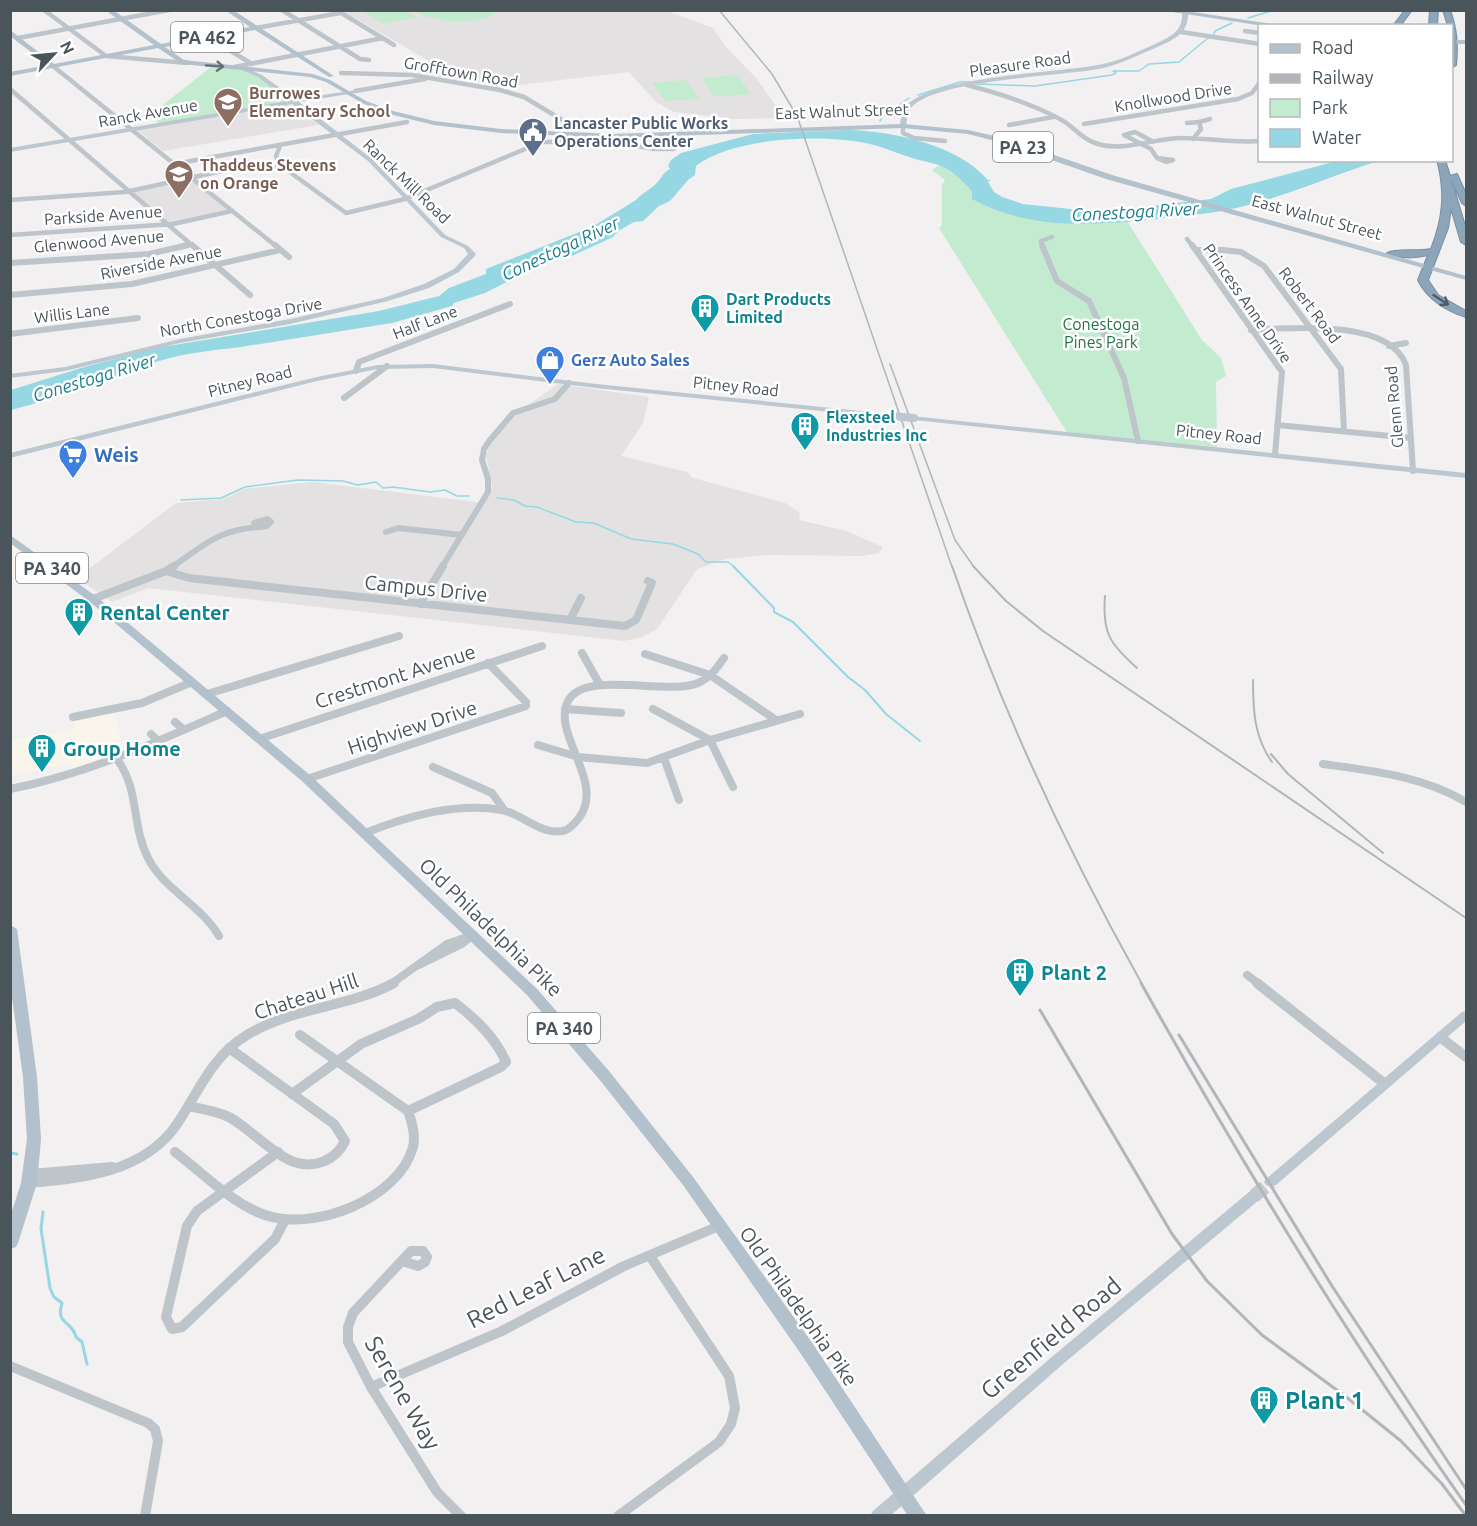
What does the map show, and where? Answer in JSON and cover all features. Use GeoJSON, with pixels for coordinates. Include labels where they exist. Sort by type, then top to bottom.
{"type":"FeatureCollection","features":[{"type":"Feature","properties":{"kind":"highway"},"geometry":{"type":"LineString","coordinates":[[1398,24],[1408,10]]}},
{"type":"Feature","properties":{"kind":"highway"},"geometry":{"type":"LineString","coordinates":[[1453,43],[1467,44]]}},
{"type":"Feature","properties":{"kind":"highway"},"geometry":{"type":"LineString","coordinates":[[1453,43],[1467,44]]}},
{"type":"Feature","properties":{"kind":"highway"},"geometry":{"type":"LineString","coordinates":[[1447,164],[1467,243]]}},
{"type":"Feature","properties":{"kind":"highway"},"geometry":{"type":"LineString","coordinates":[[1450,178],[1467,203]]}},
{"type":"Feature","properties":{"kind":"highway"},"geometry":{"type":"LineString","coordinates":[[1450,178],[1467,222]]}},
{"type":"Feature","properties":{"kind":"highway"},"geometry":{"type":"LineString","coordinates":[[1450,178],[1446,221],[1423,278],[1427,288],[1439,300],[1467,314]]}},
{"type":"Feature","properties":{"kind":"highway","name":"PA 23"},"geometry":{"type":"LineString","coordinates":[[1392,253],[1418,255],[1435,251]]}},
{"type":"Feature","properties":{"kind":"main road","name":"PA 23"},"geometry":{"type":"LineString","coordinates":[[108,10],[177,60],[187,63],[238,67]]}},
{"type":"Feature","properties":{"kind":"main road","name":"East Walnut Street"},"geometry":{"type":"LineString","coordinates":[[228,10],[351,92]]}},
{"type":"Feature","properties":{"kind":"main road"},"geometry":{"type":"LineString","coordinates":[[1162,10],[1268,24]]}},
{"type":"Feature","properties":{"kind":"main road","name":"PA 462"},"geometry":{"type":"LineString","coordinates":[[10,74],[256,28]]}},
{"type":"Feature","properties":{"kind":"main road"},"geometry":{"type":"LineString","coordinates":[[10,32],[53,66]]}},
{"type":"Feature","properties":{"kind":"main road","name":"East Walnut Street"},"geometry":{"type":"LineString","coordinates":[[238,67],[288,70],[319,77],[383,106],[421,118],[534,132],[630,133],[903,125],[948,126],[992,134],[1142,185],[1467,276]]}},
{"type":"Feature","properties":{"kind":"main road","name":"East Walnut Street"},"geometry":{"type":"LineString","coordinates":[[1302,230],[1392,253],[1428,265]]}},
{"type":"Feature","properties":{"kind":"main road","name":"Old Philadelphia Pike"},"geometry":{"type":"LineString","coordinates":[[10,537],[93,599],[307,779],[520,979],[558,1021],[668,1155],[807,1349],[918,1515]]}},
{"type":"Feature","properties":{"kind":"main road"},"geometry":{"type":"LineString","coordinates":[[10,929],[33,1112],[34,1138],[30,1179],[10,1243]]}},
{"type":"Feature","properties":{"kind":"street"},"geometry":{"type":"LineString","coordinates":[[44,10],[106,56],[187,63]]}},
{"type":"Feature","properties":{"kind":"street"},"geometry":{"type":"LineString","coordinates":[[18,38],[169,10]]}},
{"type":"Feature","properties":{"kind":"street"},"geometry":{"type":"LineString","coordinates":[[282,10],[340,47],[360,58],[369,60]]}},
{"type":"Feature","properties":{"kind":"street"},"geometry":{"type":"LineString","coordinates":[[256,28],[338,12],[394,45]]}},
{"type":"Feature","properties":{"kind":"street"},"geometry":{"type":"LineString","coordinates":[[1185,12],[1181,32],[1258,44]]}},
{"type":"Feature","properties":{"kind":"street"},"geometry":{"type":"LineString","coordinates":[[1245,31],[1258,33]]}},
{"type":"Feature","properties":{"kind":"street","name":"Pleasure Road"},"geometry":{"type":"LineString","coordinates":[[903,125],[905,111],[914,101],[936,92],[967,85],[1103,66],[1172,39],[1181,32]]}},
{"type":"Feature","properties":{"kind":"street"},"geometry":{"type":"LineString","coordinates":[[207,37],[252,64]]}},
{"type":"Feature","properties":{"kind":"street"},"geometry":{"type":"LineString","coordinates":[[238,67],[383,38]]}},
{"type":"Feature","properties":{"kind":"street"},"geometry":{"type":"LineString","coordinates":[[53,66],[289,257]]}},
{"type":"Feature","properties":{"kind":"street","name":"Ranck Mill Road"},"geometry":{"type":"LineString","coordinates":[[238,67],[260,75],[370,160],[447,239],[470,249],[472,254],[469,261]]}},
{"type":"Feature","properties":{"kind":"street","name":"Grofftown Road"},"geometry":{"type":"LineString","coordinates":[[342,74],[408,75],[519,95],[564,121],[565,126]]}},
{"type":"Feature","properties":{"kind":"street","name":"Ranck Avenue"},"geometry":{"type":"LineString","coordinates":[[10,150],[433,78]]}},
{"type":"Feature","properties":{"kind":"street"},"geometry":{"type":"LineString","coordinates":[[967,85],[1005,96],[1072,125],[1081,137],[1092,143],[1110,146],[1193,138],[1234,143],[1258,141]]}},
{"type":"Feature","properties":{"kind":"street","name":"Knollwood Drive"},"geometry":{"type":"LineString","coordinates":[[1084,124],[1238,99],[1252,93],[1258,85]]}},
{"type":"Feature","properties":{"kind":"street"},"geometry":{"type":"LineString","coordinates":[[10,89],[250,295]]}},
{"type":"Feature","properties":{"kind":"street"},"geometry":{"type":"LineString","coordinates":[[1009,125],[1054,117]]}},
{"type":"Feature","properties":{"kind":"street"},"geometry":{"type":"LineString","coordinates":[[1187,123],[1210,119]]}},
{"type":"Feature","properties":{"kind":"street"},"geometry":{"type":"LineString","coordinates":[[174,164],[406,122]]}},
{"type":"Feature","properties":{"kind":"street"},"geometry":{"type":"LineString","coordinates":[[1193,138],[1201,129],[1202,124],[1199,122]]}},
{"type":"Feature","properties":{"kind":"street"},"geometry":{"type":"LineString","coordinates":[[903,125],[903,133],[909,136],[945,141]]}},
{"type":"Feature","properties":{"kind":"street"},"geometry":{"type":"LineString","coordinates":[[1152,141],[1138,132],[1124,134],[1151,148],[1157,158]]}},
{"type":"Feature","properties":{"kind":"street"},"geometry":{"type":"LineString","coordinates":[[280,146],[276,156],[284,168],[346,213],[407,199],[542,142],[608,141],[674,149]]}},
{"type":"Feature","properties":{"kind":"street"},"geometry":{"type":"LineString","coordinates":[[10,200],[129,191],[236,168],[284,168]]}},
{"type":"Feature","properties":{"kind":"street","name":"Parkside Avenue"},"geometry":{"type":"LineString","coordinates":[[10,236],[167,224],[232,211]]}},
{"type":"Feature","properties":{"kind":"street"},"geometry":{"type":"LineString","coordinates":[[1052,237],[1041,241],[1044,253],[1057,282],[1083,295],[1089,301],[1124,378],[1138,441]]}},
{"type":"Feature","properties":{"kind":"street","name":"Princess Anne Drive"},"geometry":{"type":"LineString","coordinates":[[1187,239],[1282,372],[1275,455]]}},
{"type":"Feature","properties":{"kind":"street","name":"Glenwood Avenue"},"geometry":{"type":"LineString","coordinates":[[10,262],[151,254],[190,244]]}},
{"type":"Feature","properties":{"kind":"street","name":"Riverside Avenue"},"geometry":{"type":"LineString","coordinates":[[10,295],[126,285],[280,250]]}},
{"type":"Feature","properties":{"kind":"street","name":"Robert Road"},"geometry":{"type":"LineString","coordinates":[[1196,250],[1232,250],[1254,258],[1264,266],[1343,374],[1344,431]]}},
{"type":"Feature","properties":{"kind":"street","name":"North Conestoga Drive"},"geometry":{"type":"LineString","coordinates":[[10,376],[65,369],[145,348],[337,313],[443,278],[469,261]]}},
{"type":"Feature","properties":{"kind":"street","name":"Half Lane"},"geometry":{"type":"LineString","coordinates":[[356,371],[359,362],[510,304]]}},
{"type":"Feature","properties":{"kind":"street","name":"Willis Lane"},"geometry":{"type":"LineString","coordinates":[[10,334],[138,318]]}},
{"type":"Feature","properties":{"kind":"street","name":"Glenn Road"},"geometry":{"type":"LineString","coordinates":[[1251,330],[1310,327],[1350,329],[1369,335],[1400,354],[1406,365],[1413,471]]}},
{"type":"Feature","properties":{"kind":"street"},"geometry":{"type":"LineString","coordinates":[[1389,346],[1407,343]]}},
{"type":"Feature","properties":{"kind":"street"},"geometry":{"type":"LineString","coordinates":[[344,398],[387,366]]}},
{"type":"Feature","properties":{"kind":"street","name":"Pitney Road"},"geometry":{"type":"LineString","coordinates":[[10,456],[356,371],[387,366],[433,366],[569,383],[1467,476]]}},
{"type":"Feature","properties":{"kind":"street"},"geometry":{"type":"LineString","coordinates":[[420,604],[488,492],[488,479],[482,460],[486,446],[513,413],[555,399],[569,383]]}},
{"type":"Feature","properties":{"kind":"street"},"geometry":{"type":"LineString","coordinates":[[1277,425],[1411,438]]}},
{"type":"Feature","properties":{"kind":"street"},"geometry":{"type":"LineString","coordinates":[[93,599],[166,571],[213,536],[226,530],[259,527]]}},
{"type":"Feature","properties":{"kind":"street"},"geometry":{"type":"LineString","coordinates":[[386,532],[398,528],[462,535]]}},
{"type":"Feature","properties":{"kind":"street","name":"Campus Drive"},"geometry":{"type":"LineString","coordinates":[[166,571],[189,578],[618,626],[631,625],[636,620],[652,584],[648,580]]}},
{"type":"Feature","properties":{"kind":"street"},"geometry":{"type":"LineString","coordinates":[[570,620],[581,598]]}},
{"type":"Feature","properties":{"kind":"street"},"geometry":{"type":"LineString","coordinates":[[207,694],[399,636]]}},
{"type":"Feature","properties":{"kind":"street","name":"Crestmont Avenue"},"geometry":{"type":"LineString","coordinates":[[259,739],[542,646]]}},
{"type":"Feature","properties":{"kind":"street"},"geometry":{"type":"LineString","coordinates":[[582,653],[600,685]]}},
{"type":"Feature","properties":{"kind":"street"},"geometry":{"type":"LineString","coordinates":[[645,654],[710,675],[776,720]]}},
{"type":"Feature","properties":{"kind":"street"},"geometry":{"type":"LineString","coordinates":[[365,833],[420,814],[462,809],[505,811],[554,832],[575,825],[586,813],[588,805],[578,757],[566,726],[565,709],[574,693],[583,688],[600,685],[684,686],[698,684],[710,675],[724,658]]}},
{"type":"Feature","properties":{"kind":"street","name":"Highview Drive"},"geometry":{"type":"LineString","coordinates":[[307,779],[523,708],[527,704],[488,663]]}},
{"type":"Feature","properties":{"kind":"street"},"geometry":{"type":"LineString","coordinates":[[73,717],[142,703],[192,682]]}},
{"type":"Feature","properties":{"kind":"street"},"geometry":{"type":"LineString","coordinates":[[565,709],[621,713]]}},
{"type":"Feature","properties":{"kind":"street"},"geometry":{"type":"LineString","coordinates":[[653,709],[710,740],[733,787]]}},
{"type":"Feature","properties":{"kind":"street"},"geometry":{"type":"LineString","coordinates":[[10,789],[63,778],[227,711]]}},
{"type":"Feature","properties":{"kind":"street"},"geometry":{"type":"LineString","coordinates":[[538,745],[578,757],[647,763],[710,740],[800,714]]}},
{"type":"Feature","properties":{"kind":"street"},"geometry":{"type":"LineString","coordinates":[[175,722],[183,729]]}},
{"type":"Feature","properties":{"kind":"street"},"geometry":{"type":"LineString","coordinates":[[151,734],[158,740]]}},
{"type":"Feature","properties":{"kind":"street"},"geometry":{"type":"LineString","coordinates":[[116,758],[128,774],[148,858],[219,936]]}},
{"type":"Feature","properties":{"kind":"street"},"geometry":{"type":"LineString","coordinates":[[664,758],[679,800]]}},
{"type":"Feature","properties":{"kind":"street"},"geometry":{"type":"LineString","coordinates":[[1323,764],[1405,777],[1438,786],[1467,802]]}},
{"type":"Feature","properties":{"kind":"street"},"geometry":{"type":"LineString","coordinates":[[433,767],[492,793],[505,811]]}},
{"type":"Feature","properties":{"kind":"street","name":"Chateau Hill"},"geometry":{"type":"LineString","coordinates":[[30,1179],[100,1175],[140,1156],[163,1141],[175,1128],[205,1077],[229,1048],[256,1030],[373,994],[416,966],[430,962],[473,935]]}},
{"type":"Feature","properties":{"kind":"street"},"geometry":{"type":"LineString","coordinates":[[1246,975],[1384,1084]]}},
{"type":"Feature","properties":{"kind":"street"},"geometry":{"type":"LineString","coordinates":[[292,1094],[362,1044],[410,1023],[445,1003],[455,1003],[466,1010],[487,1033],[506,1062],[492,1072],[408,1111]]}},
{"type":"Feature","properties":{"kind":"street"},"geometry":{"type":"LineString","coordinates":[[1271,1182],[1467,1015]]}},
{"type":"Feature","properties":{"kind":"street"},"geometry":{"type":"LineString","coordinates":[[175,1152],[226,1190],[265,1215],[285,1220],[298,1220],[346,1210],[364,1201],[397,1176],[409,1159],[413,1146],[414,1133],[408,1111],[300,1035]]}},
{"type":"Feature","properties":{"kind":"street"},"geometry":{"type":"LineString","coordinates":[[1440,1037],[1467,1057]]}},
{"type":"Feature","properties":{"kind":"street"},"geometry":{"type":"LineString","coordinates":[[188,1106],[226,1116],[278,1152],[293,1161],[306,1165],[322,1163],[333,1158],[342,1150],[345,1141],[334,1124],[229,1048]]}},
{"type":"Feature","properties":{"kind":"street"},"geometry":{"type":"LineString","coordinates":[[278,1152],[197,1211],[187,1226],[166,1317],[168,1325],[172,1329],[182,1327],[275,1239],[285,1220]]}},
{"type":"Feature","properties":{"kind":"street","name":"Greenfield Road"},"geometry":{"type":"LineString","coordinates":[[878,1515],[1254,1196]]}},
{"type":"Feature","properties":{"kind":"street","name":"Red Leaf Lane"},"geometry":{"type":"LineString","coordinates":[[371,1387],[528,1319],[605,1276],[719,1226]]}},
{"type":"Feature","properties":{"kind":"street"},"geometry":{"type":"LineString","coordinates":[[618,1515],[646,1498],[723,1437],[732,1421],[735,1407],[735,1390],[729,1376],[650,1256]]}},
{"type":"Feature","properties":{"kind":"street","name":"Serene Way"},"geometry":{"type":"LineString","coordinates":[[402,1261],[353,1313],[348,1327],[348,1342],[371,1387],[438,1492],[461,1515]]}},
{"type":"Feature","properties":{"kind":"street"},"geometry":{"type":"LineString","coordinates":[[10,1366],[148,1423],[154,1429],[158,1441],[145,1515]]}},
{"type":"Feature","properties":{"kind":"shaded area"},"geometry":{"type":"Polygon","coordinates":[[[343,11],[667,11],[713,28],[727,48],[757,79],[784,118],[736,119],[674,112],[656,102],[629,72],[502,87],[417,73],[429,61],[343,11]]]}},
{"type":"Feature","properties":{"kind":"shaded area","name":"Burrowes Elementary School"},"geometry":{"type":"Polygon","coordinates":[[[291,104],[319,125],[163,151],[137,130],[291,104]]]}},
{"type":"Feature","properties":{"kind":"shaded area","name":"Thaddeus Stevens on Orange"},"geometry":{"type":"Polygon","coordinates":[[[191,178],[232,211],[167,224],[129,191],[191,178]]]}},
{"type":"Feature","properties":{"kind":"shaded area"},"geometry":{"type":"Polygon","coordinates":[[[558,384],[649,397],[643,423],[621,456],[687,472],[693,478],[785,503],[800,513],[799,520],[846,531],[883,547],[879,553],[862,556],[767,555],[726,559],[697,569],[657,629],[642,637],[624,641],[148,588],[112,602],[77,578],[176,503],[223,499],[245,489],[313,482],[484,503],[490,495],[492,486],[486,455],[491,444],[510,418],[558,384]]]}},
{"type":"Feature","properties":{"kind":"shaded area"},"geometry":{"type":"Polygon","coordinates":[[[10,543],[25,555],[55,578],[11,585],[10,543]]]}},
{"type":"Feature","properties":{"kind":"shaded area"},"geometry":{"type":"Polygon","coordinates":[[[115,711],[123,751],[73,773],[71,763],[11,775],[11,740],[74,730],[74,718],[115,711]]]}},
{"type":"Feature","properties":{"kind":"green space"},"geometry":{"type":"Polygon","coordinates":[[[491,10],[496,13],[466,22],[444,21],[414,11],[491,10]]]}},
{"type":"Feature","properties":{"kind":"green space"},"geometry":{"type":"Polygon","coordinates":[[[361,11],[405,11],[417,17],[384,24],[361,11]]]}},
{"type":"Feature","properties":{"kind":"green space"},"geometry":{"type":"Polygon","coordinates":[[[211,67],[242,69],[251,72],[290,102],[160,124],[150,115],[211,67]]]}},
{"type":"Feature","properties":{"kind":"green space"},"geometry":{"type":"Polygon","coordinates":[[[737,75],[751,94],[715,97],[702,78],[737,75]]]}},
{"type":"Feature","properties":{"kind":"green space"},"geometry":{"type":"Polygon","coordinates":[[[686,80],[699,99],[665,101],[652,83],[686,80]]]}},
{"type":"Feature","properties":{"kind":"green space","name":"Conestoga Pines Park"},"geometry":{"type":"Polygon","coordinates":[[[947,161],[1017,209],[1127,221],[1202,340],[1221,358],[1226,376],[1216,382],[1217,447],[1068,434],[939,228],[942,225],[942,185],[945,180],[932,170],[947,161]]]}},
{"type":"Feature","properties":{"kind":"water","name":"Conestoga River"},"geometry":{"type":"Polygon","coordinates":[[[848,130],[904,137],[924,142],[960,158],[991,180],[988,182],[994,192],[1002,197],[1023,204],[1099,212],[1211,199],[1231,189],[1333,162],[1376,162],[1285,194],[1229,210],[1086,224],[1040,221],[995,209],[972,199],[972,191],[947,169],[871,144],[846,140],[802,139],[754,144],[712,156],[696,166],[695,175],[670,201],[659,206],[643,221],[634,222],[618,231],[613,237],[574,255],[546,262],[485,293],[454,303],[452,306],[392,323],[169,358],[11,410],[11,390],[156,348],[379,311],[439,296],[449,288],[486,274],[486,269],[592,227],[654,186],[670,169],[668,166],[671,160],[681,153],[753,134],[848,130]]]}},
{"type":"Feature","properties":{"kind":"waterway"},"geometry":{"type":"LineString","coordinates":[[1248,18],[1274,10]]}},
{"type":"Feature","properties":{"kind":"waterway"},"geometry":{"type":"LineString","coordinates":[[1214,34],[1215,31],[1232,23]]}},
{"type":"Feature","properties":{"kind":"waterway"},"geometry":{"type":"LineString","coordinates":[[977,84],[1035,86],[1112,75],[1116,73],[1113,71],[1139,71],[1149,64],[1179,62],[1208,38]]}},
{"type":"Feature","properties":{"kind":"waterway"},"geometry":{"type":"LineString","coordinates":[[918,95],[960,82],[970,82]]}},
{"type":"Feature","properties":{"kind":"waterway"},"geometry":{"type":"LineString","coordinates":[[880,121],[884,115],[909,98]]}},
{"type":"Feature","properties":{"kind":"waterway"},"geometry":{"type":"LineString","coordinates":[[181,500],[221,498],[245,487],[298,480],[343,481],[358,485],[376,482],[383,488],[393,487],[430,492],[445,490],[457,496],[469,496]]}},
{"type":"Feature","properties":{"kind":"waterway"},"geometry":{"type":"LineString","coordinates":[[497,498],[514,500],[525,506],[537,507],[576,522],[594,523],[631,539],[673,544],[698,554],[706,562],[728,562],[735,567]]}},
{"type":"Feature","properties":{"kind":"waterway"},"geometry":{"type":"LineString","coordinates":[[733,566],[774,608],[774,612],[793,622],[848,677],[865,690],[886,714],[920,741]]}},
{"type":"Feature","properties":{"kind":"waterway"},"geometry":{"type":"LineString","coordinates":[[10,1153],[17,1154]]}},
{"type":"Feature","properties":{"kind":"waterway"},"geometry":{"type":"LineString","coordinates":[[43,1212],[41,1229],[50,1288],[54,1297],[62,1303],[60,1310],[63,1319],[82,1342],[87,1364]]}},
{"type":"Feature","properties":{"kind":"tunnel"},"geometry":{"type":"LineString","coordinates":[[1254,1196],[1271,1182]]}},
{"type":"Feature","properties":{"kind":"railway"},"geometry":{"type":"LineString","coordinates":[[719,10],[772,74],[797,116],[952,567]]}},
{"type":"Feature","properties":{"kind":"railway"},"geometry":{"type":"LineString","coordinates":[[890,364],[955,540],[974,567]]}},
{"type":"Feature","properties":{"kind":"railway"},"geometry":{"type":"LineString","coordinates":[[952,566],[1014,727],[1062,831],[1142,984]]}},
{"type":"Feature","properties":{"kind":"railway"},"geometry":{"type":"LineString","coordinates":[[973,566],[1006,601],[1043,631],[1466,918]]}},
{"type":"Feature","properties":{"kind":"railway"},"geometry":{"type":"LineString","coordinates":[[1105,596],[1105,619],[1110,637],[1120,652],[1137,668]]}},
{"type":"Feature","properties":{"kind":"railway"},"geometry":{"type":"LineString","coordinates":[[1253,680],[1254,713],[1258,733],[1272,762]]}},
{"type":"Feature","properties":{"kind":"railway"},"geometry":{"type":"LineString","coordinates":[[1271,754],[1288,774],[1383,853]]}},
{"type":"Feature","properties":{"kind":"railway"},"geometry":{"type":"LineString","coordinates":[[1141,983],[1217,1117],[1338,1314],[1466,1505]]}},
{"type":"Feature","properties":{"kind":"railway"},"geometry":{"type":"LineString","coordinates":[[1040,1010],[1172,1234],[1207,1281],[1262,1335],[1345,1396],[1401,1441],[1442,1484],[1466,1516]]}},
{"type":"Feature","properties":{"kind":"railway"},"geometry":{"type":"LineString","coordinates":[[1179,1035],[1332,1286],[1466,1489]]}},
{"type":"Feature","properties":{"kind":"place","name":"Burrowes Elementary School"},"geometry":{"type":"Point","coordinates":[228,128]}},
{"type":"Feature","properties":{"kind":"place","name":"Lancaster Public Works Operations Center"},"geometry":{"type":"Point","coordinates":[533,158]}},
{"type":"Feature","properties":{"kind":"place","name":"Thaddeus Stevens on Orange"},"geometry":{"type":"Point","coordinates":[179,200]}},
{"type":"Feature","properties":{"kind":"place","name":"Dart Products Limited"},"geometry":{"type":"Point","coordinates":[705,334]}},
{"type":"Feature","properties":{"kind":"place","name":"Gerz Auto Sales"},"geometry":{"type":"Point","coordinates":[550,386]}},
{"type":"Feature","properties":{"kind":"place","name":"Flexsteel Industries Inc"},"geometry":{"type":"Point","coordinates":[805,452]}},
{"type":"Feature","properties":{"kind":"place","name":"Weis"},"geometry":{"type":"Point","coordinates":[73,480]}},
{"type":"Feature","properties":{"kind":"place","name":"Rental Center"},"geometry":{"type":"Point","coordinates":[79,638]}},
{"type":"Feature","properties":{"kind":"place","name":"Group Home"},"geometry":{"type":"Point","coordinates":[42,774]}},
{"type":"Feature","properties":{"kind":"place","name":"Plant 2"},"geometry":{"type":"Point","coordinates":[1020,998]}},
{"type":"Feature","properties":{"kind":"place","name":"Plant 1"},"geometry":{"type":"Point","coordinates":[1264,1426]}}]}
